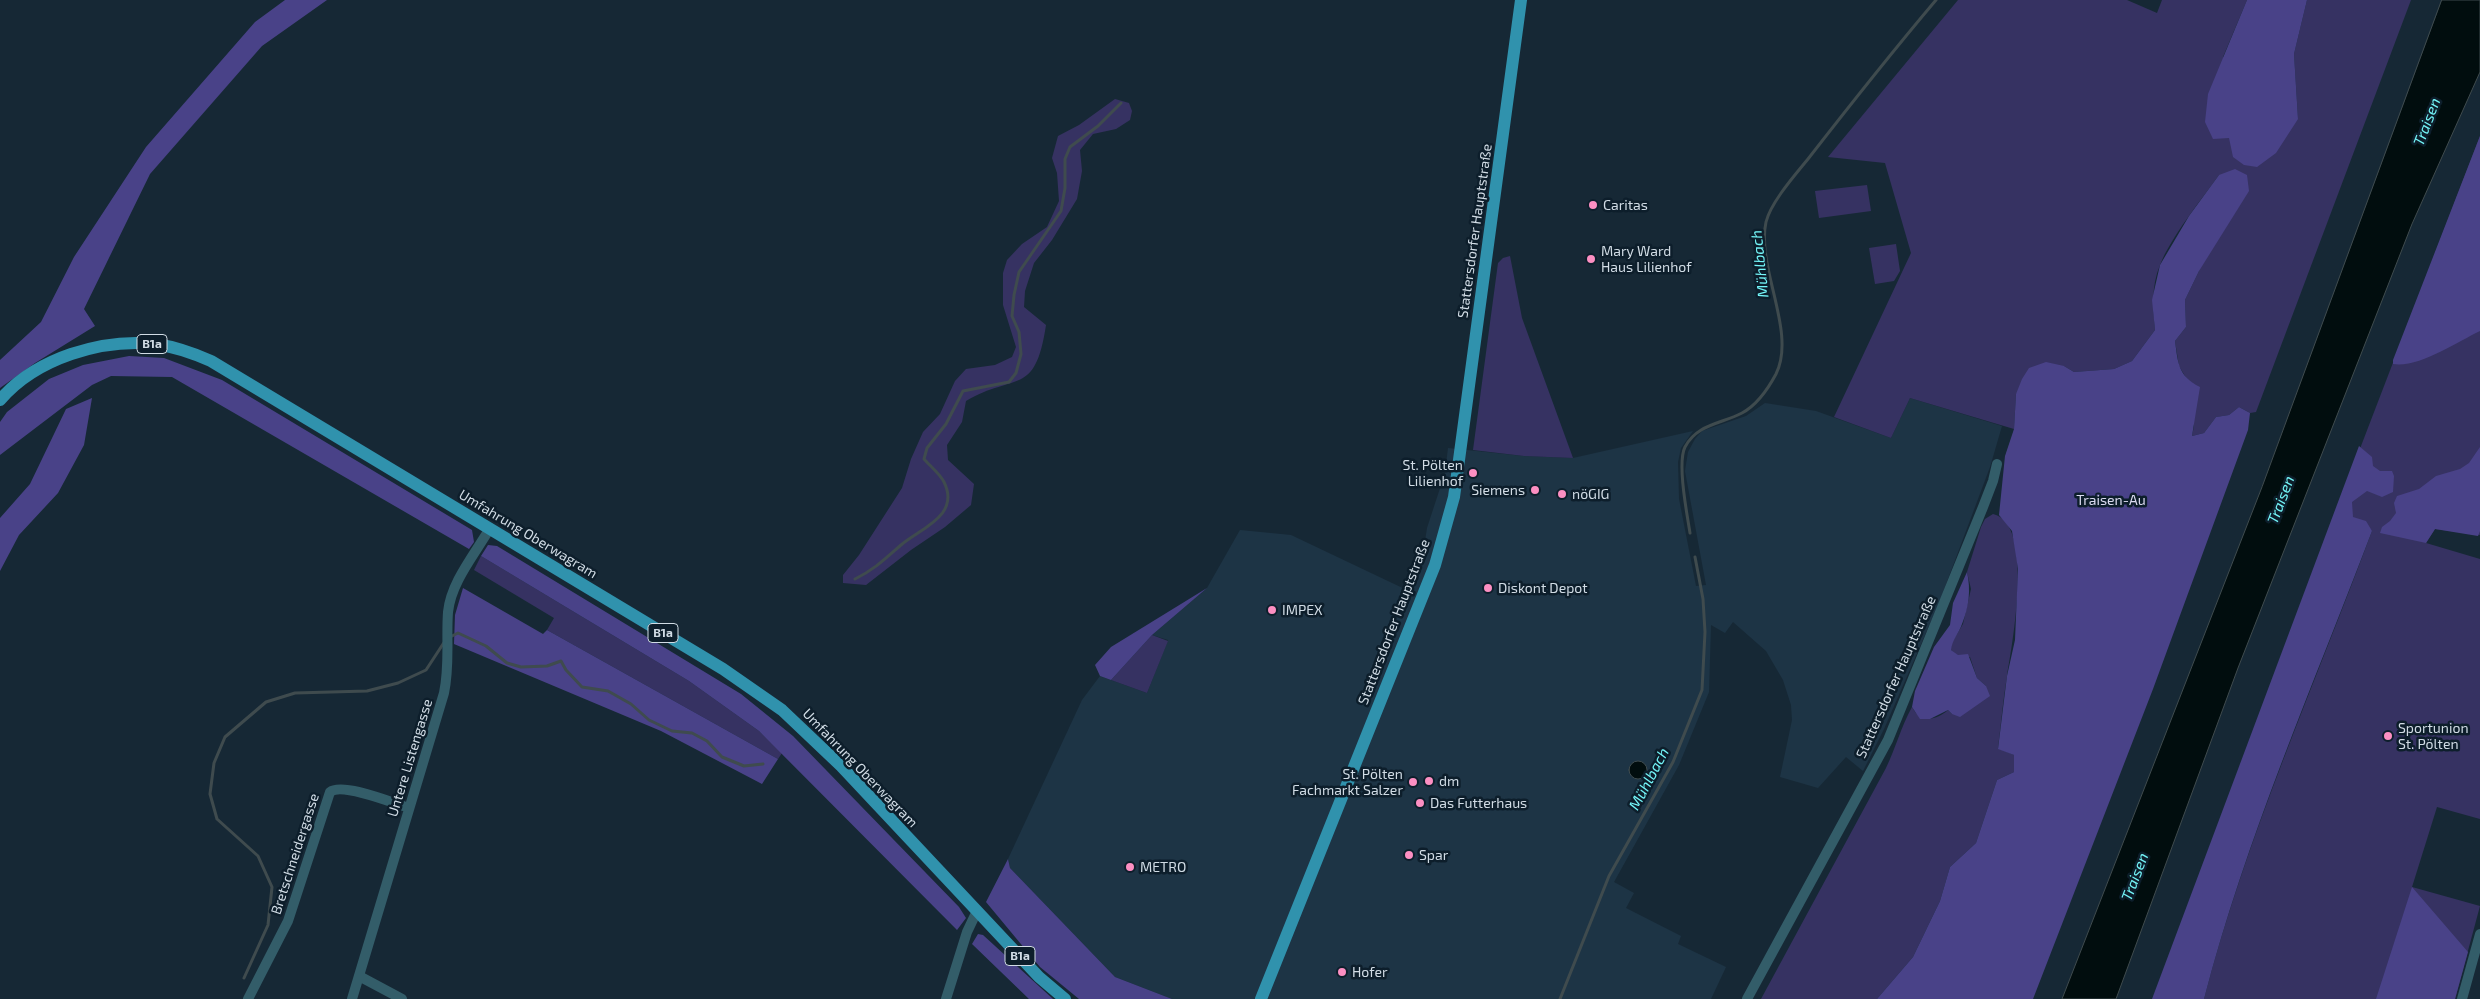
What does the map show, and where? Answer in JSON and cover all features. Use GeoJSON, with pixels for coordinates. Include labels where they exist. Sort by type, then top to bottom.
{"type":"FeatureCollection","features":[{"type":"Feature","properties":{"kind":"main road","name":"Stattersdorfer Hauptstraße"},"geometry":{"type":"LineString","coordinates":[[1262,999],[1435,565],[1454,497],[1521,0]]}},
{"type":"Feature","properties":{"kind":"main road","name":"Umfahrung Oberwagram"},"geometry":{"type":"LineString","coordinates":[[0,400],[29,375],[54,361],[80,351],[109,345],[131,344],[178,348],[211,361],[724,669],[782,710],[841,766],[977,911]]}},
{"type":"Feature","properties":{"kind":"main road","name":"B1a"},"geometry":{"type":"LineString","coordinates":[[977,911],[1039,977],[1065,999]]}},
{"type":"Feature","properties":{"kind":"street","name":"Stattersdorfer Hauptstraße"},"geometry":{"type":"LineString","coordinates":[[1747,999],[1888,740],[1984,507],[1994,481],[1997,464]]}},
{"type":"Feature","properties":{"kind":"street","name":"Untere Listengasse"},"geometry":{"type":"LineString","coordinates":[[352,999],[444,693],[449,662],[448,611],[454,590],[490,528]]}},
{"type":"Feature","properties":{"kind":"street","name":"Bretschneidergasse"},"geometry":{"type":"LineString","coordinates":[[248,999],[288,921],[330,792],[333,789],[345,789],[409,808]]}},
{"type":"Feature","properties":{"kind":"street"},"geometry":{"type":"LineString","coordinates":[[946,999],[967,932],[977,911]]}},
{"type":"Feature","properties":{"kind":"street"},"geometry":{"type":"LineString","coordinates":[[2462,999],[2480,934]]}},
{"type":"Feature","properties":{"kind":"street"},"geometry":{"type":"LineString","coordinates":[[359,976],[402,999]]}},
{"type":"Feature","properties":{"kind":"shaded area"},"geometry":{"type":"Polygon","coordinates":[[[1958,0],[2127,0],[2157,13],[2162,0],[2247,0],[2223,57],[2298,119],[2294,54],[2307,0],[2411,0],[2256,412],[2250,413],[2239,407],[2229,415],[2216,417],[2204,433],[2192,436],[2194,426],[2188,381],[2179,366],[2175,341],[2186,327],[2185,300],[2199,271],[2219,175],[2187,219],[2165,254],[2155,281],[2153,305],[2155,330],[2132,361],[2114,369],[2074,372],[2064,366],[2016,394],[2014,429],[1910,398],[1891,438],[1834,417],[1911,253],[1885,163],[1828,157],[1958,0]]]}},
{"type":"Feature","properties":{"kind":"shaded area"},"geometry":{"type":"Polygon","coordinates":[[[1115,99],[1129,103],[1132,111],[1130,120],[1116,129],[1093,134],[1080,150],[1082,171],[1077,199],[1052,240],[1034,263],[1025,291],[1024,307],[1046,325],[1036,364],[1020,380],[983,392],[966,401],[962,422],[947,445],[948,460],[974,484],[971,505],[945,527],[911,550],[866,585],[843,583],[843,575],[859,555],[902,488],[911,459],[923,432],[940,414],[955,381],[966,369],[995,365],[1012,357],[1016,347],[1003,305],[1003,273],[1007,260],[1022,244],[1047,227],[1059,201],[1057,173],[1052,158],[1058,136],[1079,125],[1115,99]]]}},
{"type":"Feature","properties":{"kind":"shaded area"},"geometry":{"type":"Polygon","coordinates":[[[2480,136],[2480,535],[2435,529],[2426,543],[2480,559],[2480,819],[2437,807],[2412,887],[2480,906],[2455,999],[2204,999],[2221,939],[2260,821],[2372,531],[2333,519],[2480,136]]]}},
{"type":"Feature","properties":{"kind":"shaded area"},"geometry":{"type":"Polygon","coordinates":[[[1867,185],[1871,211],[1819,218],[1815,191],[1867,185]]]}},
{"type":"Feature","properties":{"kind":"shaded area"},"geometry":{"type":"Polygon","coordinates":[[[1896,244],[1900,271],[1894,281],[1875,284],[1869,248],[1896,244]]]}},
{"type":"Feature","properties":{"kind":"shaded area"},"geometry":{"type":"Polygon","coordinates":[[[1510,256],[1522,318],[1573,458],[1524,456],[1473,450],[1498,263],[1503,258],[1510,256]]]}},
{"type":"Feature","properties":{"kind":"shaded area"},"geometry":{"type":"Polygon","coordinates":[[[1910,398],[2002,426],[1990,467],[1939,603],[1884,729],[1863,771],[1846,757],[1818,788],[1780,777],[1792,720],[1791,705],[1783,680],[1766,651],[1733,622],[1725,633],[1711,625],[1709,692],[1679,765],[1614,882],[1634,893],[1626,908],[1681,936],[1678,944],[1726,967],[1711,999],[1172,999],[1115,977],[1010,868],[1008,859],[1082,700],[1100,676],[1147,693],[1168,640],[1152,635],[1207,588],[1240,530],[1291,535],[1411,592],[1422,562],[1427,528],[1445,473],[1448,448],[1524,456],[1573,458],[1693,431],[1681,448],[1678,462],[1679,499],[1696,586],[1706,585],[1685,471],[1688,452],[1702,431],[1746,416],[1765,403],[1816,411],[1891,438],[1910,398]]]}},
{"type":"Feature","properties":{"kind":"shaded area"},"geometry":{"type":"Polygon","coordinates":[[[1993,514],[2006,522],[2014,539],[2017,561],[2016,614],[1998,748],[2014,755],[2014,772],[1997,780],[1976,843],[1950,867],[1940,901],[1913,957],[1877,999],[1761,999],[1886,768],[1912,707],[1919,716],[1928,719],[1943,714],[1948,710],[1952,714],[1986,686],[1977,678],[1970,657],[1958,656],[1951,650],[1951,644],[1963,624],[1971,589],[1967,572],[1981,527],[1985,519],[1993,514]]]}},
{"type":"Feature","properties":{"kind":"shaded area"},"geometry":{"type":"Polygon","coordinates":[[[481,556],[689,681],[759,731],[782,753],[778,759],[547,630],[554,618],[474,570],[481,556]]]}},
{"type":"Feature","properties":{"kind":"shaded area"},"geometry":{"type":"Polygon","coordinates":[[[1152,635],[1168,641],[1147,693],[1111,680],[1152,635]]]}},
{"type":"Feature","properties":{"kind":"green space"},"geometry":{"type":"Polygon","coordinates":[[[285,0],[327,0],[262,46],[150,174],[84,309],[95,326],[35,363],[0,388],[0,360],[41,322],[74,257],[146,147],[255,22],[285,0]]]}},
{"type":"Feature","properties":{"kind":"green space"},"geometry":{"type":"Polygon","coordinates":[[[2247,0],[2307,0],[2294,54],[2298,119],[2276,153],[2257,167],[2244,165],[2233,157],[2229,138],[2213,139],[2205,122],[2208,94],[2247,0]]]}},
{"type":"Feature","properties":{"kind":"green space"},"geometry":{"type":"Polygon","coordinates":[[[2480,136],[2480,331],[2426,358],[2403,364],[2393,364],[2393,360],[2480,136]]]}},
{"type":"Feature","properties":{"kind":"green space","name":"Traisen-Au"},"geometry":{"type":"Polygon","coordinates":[[[2235,169],[2247,175],[2249,191],[2199,271],[2185,300],[2186,327],[2175,341],[2180,368],[2187,378],[2200,387],[2192,436],[2204,433],[2216,417],[2229,415],[2239,407],[2250,413],[2248,430],[2153,689],[2033,999],[1877,999],[1913,957],[1940,901],[1950,867],[1976,843],[1997,780],[2014,772],[2014,755],[1998,749],[2007,676],[2015,640],[2018,569],[2012,531],[1999,515],[2005,456],[2014,429],[2016,394],[2022,379],[2029,368],[2046,362],[2064,366],[2074,372],[2114,369],[2132,361],[2155,330],[2152,300],[2160,265],[2189,216],[2219,175],[2235,169]]]}},
{"type":"Feature","properties":{"kind":"green space"},"geometry":{"type":"Polygon","coordinates":[[[129,356],[164,358],[222,380],[472,530],[474,542],[469,549],[172,377],[111,376],[92,385],[0,455],[0,422],[7,412],[49,379],[83,365],[129,356]]]}},
{"type":"Feature","properties":{"kind":"green space"},"geometry":{"type":"Polygon","coordinates":[[[92,398],[84,445],[58,493],[19,535],[0,571],[0,518],[30,484],[66,409],[92,398]]]}},
{"type":"Feature","properties":{"kind":"green space"},"geometry":{"type":"Polygon","coordinates":[[[2359,446],[2372,457],[2373,466],[2380,471],[2392,471],[2394,476],[2393,492],[2382,497],[2367,491],[2352,502],[2353,517],[2366,521],[2372,531],[2260,821],[2221,939],[2204,999],[2152,999],[2359,446]]]}},
{"type":"Feature","properties":{"kind":"green space"},"geometry":{"type":"Polygon","coordinates":[[[2480,447],[2480,531],[2478,536],[2435,529],[2426,543],[2380,533],[2382,527],[2396,513],[2394,503],[2397,496],[2419,489],[2436,476],[2460,469],[2469,463],[2480,447]]]}},
{"type":"Feature","properties":{"kind":"green space"},"geometry":{"type":"Polygon","coordinates":[[[488,545],[497,546],[741,694],[793,736],[959,907],[966,918],[957,930],[759,731],[689,681],[481,556],[488,545]]]}},
{"type":"Feature","properties":{"kind":"green space"},"geometry":{"type":"Polygon","coordinates":[[[1967,572],[1969,585],[1968,605],[1951,650],[1958,655],[1968,654],[1977,678],[1986,686],[1990,696],[1960,717],[1948,710],[1930,719],[1920,719],[1912,707],[1915,691],[1934,647],[1950,625],[1953,603],[1967,572]]]}},
{"type":"Feature","properties":{"kind":"green space"},"geometry":{"type":"Polygon","coordinates":[[[463,588],[543,634],[547,630],[778,759],[762,784],[661,731],[454,644],[455,615],[463,588]]]}},
{"type":"Feature","properties":{"kind":"green space"},"geometry":{"type":"Polygon","coordinates":[[[1207,588],[1152,635],[1111,680],[1100,676],[1095,665],[1111,647],[1207,588]]]}},
{"type":"Feature","properties":{"kind":"green space"},"geometry":{"type":"Polygon","coordinates":[[[1008,859],[1010,868],[1115,977],[1172,999],[1079,999],[1040,967],[986,902],[1008,859]]]}},
{"type":"Feature","properties":{"kind":"green space"},"geometry":{"type":"Polygon","coordinates":[[[2412,887],[2468,952],[2455,999],[2376,999],[2412,887]]]}},
{"type":"Feature","properties":{"kind":"green space"},"geometry":{"type":"Polygon","coordinates":[[[978,934],[983,935],[1053,999],[1029,999],[972,944],[978,934]]]}},
{"type":"Feature","properties":{"kind":"water","name":"Traisen"},"geometry":{"type":"Polygon","coordinates":[[[2442,0],[2480,0],[2480,72],[2412,224],[2238,668],[2116,999],[2062,999],[2262,487],[2442,0]]]}},
{"type":"Feature","properties":{"kind":"water"},"geometry":{"type":"Polygon","coordinates":[[[1634,761],[1642,761],[1647,766],[1645,777],[1634,779],[1629,774],[1629,766],[1634,761]]]}},
{"type":"Feature","properties":{"kind":"waterway","name":"Mühlbach"},"geometry":{"type":"LineString","coordinates":[[1690,533],[1682,476],[1685,447],[1690,439],[1703,429],[1734,417],[1753,406],[1773,380],[1781,357],[1782,339],[1764,240],[1769,214],[1778,197],[1790,181],[1936,0]]}},
{"type":"Feature","properties":{"kind":"waterway"},"geometry":{"type":"LineString","coordinates":[[855,579],[880,564],[901,545],[943,513],[947,504],[948,494],[942,479],[924,459],[927,448],[946,424],[963,391],[1009,382],[1016,373],[1021,354],[1019,332],[1012,316],[1019,272],[1061,211],[1065,188],[1065,159],[1070,147],[1098,126],[1121,103]]}},
{"type":"Feature","properties":{"kind":"waterway","name":"Mühlbach"},"geometry":{"type":"LineString","coordinates":[[1560,999],[1609,876],[1673,762],[1702,690],[1705,632],[1703,599],[1695,557]]}},
{"type":"Feature","properties":{"kind":"waterway"},"geometry":{"type":"LineString","coordinates":[[450,637],[458,633],[486,646],[507,663],[521,667],[547,666],[561,661],[566,670],[582,687],[608,691],[631,704],[649,720],[672,731],[692,733],[707,741],[722,757],[744,766],[763,764]]}},
{"type":"Feature","properties":{"kind":"waterway"},"geometry":{"type":"LineString","coordinates":[[244,978],[268,925],[272,887],[258,856],[217,819],[210,794],[214,763],[225,737],[266,702],[295,693],[367,691],[398,683],[426,670],[445,641]]}},
{"type":"Feature","properties":{"kind":"place","name":"Caritas"},"geometry":{"type":"Point","coordinates":[1593,205]}},
{"type":"Feature","properties":{"kind":"place","name":"Mary Ward Haus Lilienhof"},"geometry":{"type":"Point","coordinates":[1591,259]}},
{"type":"Feature","properties":{"kind":"place","name":"St. Pölten Lilienhof"},"geometry":{"type":"Point","coordinates":[1473,473]}},
{"type":"Feature","properties":{"kind":"place","name":"Siemens"},"geometry":{"type":"Point","coordinates":[1535,490]}},
{"type":"Feature","properties":{"kind":"place","name":"nöGIG"},"geometry":{"type":"Point","coordinates":[1562,494]}},
{"type":"Feature","properties":{"kind":"place","name":"Diskont Depot"},"geometry":{"type":"Point","coordinates":[1488,588]}},
{"type":"Feature","properties":{"kind":"place","name":"IMPEX"},"geometry":{"type":"Point","coordinates":[1272,610]}},
{"type":"Feature","properties":{"kind":"place","name":"Sportunion St. Pölten"},"geometry":{"type":"Point","coordinates":[2388,736]}},
{"type":"Feature","properties":{"kind":"place","name":"dm"},"geometry":{"type":"Point","coordinates":[1429,781]}},
{"type":"Feature","properties":{"kind":"place","name":"St. Pölten Fachmarkt Salzer"},"geometry":{"type":"Point","coordinates":[1413,782]}},
{"type":"Feature","properties":{"kind":"place","name":"Das Futterhaus"},"geometry":{"type":"Point","coordinates":[1420,803]}},
{"type":"Feature","properties":{"kind":"place","name":"Spar"},"geometry":{"type":"Point","coordinates":[1409,855]}},
{"type":"Feature","properties":{"kind":"place","name":"METRO"},"geometry":{"type":"Point","coordinates":[1130,867]}},
{"type":"Feature","properties":{"kind":"place","name":"Hofer"},"geometry":{"type":"Point","coordinates":[1342,972]}}]}
